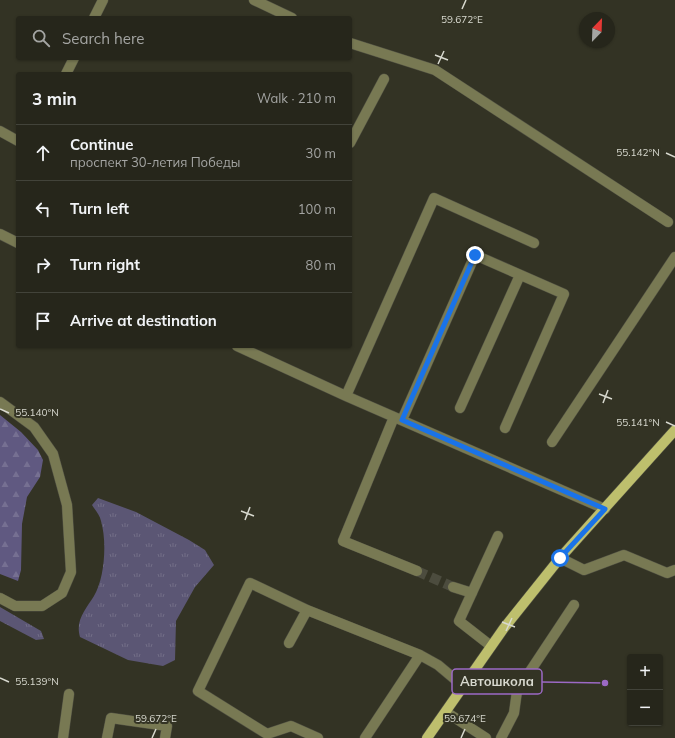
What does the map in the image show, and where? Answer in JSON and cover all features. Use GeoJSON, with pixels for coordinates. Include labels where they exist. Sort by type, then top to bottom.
{"type":"FeatureCollection","features":[{"type":"Feature","properties":{"kind":"main road"},"geometry":{"type":"LineString","coordinates":[[427,738],[491,646],[560,558],[675,430]]}},
{"type":"Feature","properties":{"kind":"street"},"geometry":{"type":"LineString","coordinates":[[95,16],[103,0]]}},
{"type":"Feature","properties":{"kind":"street"},"geometry":{"type":"LineString","coordinates":[[254,0],[288,16]]}},
{"type":"Feature","properties":{"kind":"street"},"geometry":{"type":"LineString","coordinates":[[352,44],[435,70],[668,222]]}},
{"type":"Feature","properties":{"kind":"street"},"geometry":{"type":"LineString","coordinates":[[67,72],[73,60]]}},
{"type":"Feature","properties":{"kind":"street"},"geometry":{"type":"LineString","coordinates":[[352,139],[384,79]]}},
{"type":"Feature","properties":{"kind":"street"},"geometry":{"type":"LineString","coordinates":[[0,131],[16,140]]}},
{"type":"Feature","properties":{"kind":"street"},"geometry":{"type":"LineString","coordinates":[[346,396],[434,198],[534,243]]}},
{"type":"Feature","properties":{"kind":"street"},"geometry":{"type":"LineString","coordinates":[[0,234],[16,241]]}},
{"type":"Feature","properties":{"kind":"street"},"geometry":{"type":"LineString","coordinates":[[417,571],[343,541],[398,418],[475,255],[564,294],[505,428]]}},
{"type":"Feature","properties":{"kind":"street"},"geometry":{"type":"LineString","coordinates":[[552,442],[675,257]]}},
{"type":"Feature","properties":{"kind":"street"},"geometry":{"type":"LineString","coordinates":[[460,408],[520,275]]}},
{"type":"Feature","properties":{"kind":"street"},"geometry":{"type":"LineString","coordinates":[[254,350],[346,396],[605,509]]}},
{"type":"Feature","properties":{"kind":"street"},"geometry":{"type":"LineString","coordinates":[[0,402],[34,426],[53,454],[67,505],[70,572],[62,593],[42,606],[15,606],[0,598]]}},
{"type":"Feature","properties":{"kind":"street"},"geometry":{"type":"LineString","coordinates":[[491,646],[459,621],[498,536]]}},
{"type":"Feature","properties":{"kind":"street"},"geometry":{"type":"LineString","coordinates":[[560,558],[584,570],[624,554],[667,573],[675,570]]}},
{"type":"Feature","properties":{"kind":"street"},"geometry":{"type":"LineString","coordinates":[[318,738],[291,726],[268,734],[198,691],[250,583],[307,610],[420,655],[438,664],[463,686]]}},
{"type":"Feature","properties":{"kind":"street"},"geometry":{"type":"LineString","coordinates":[[453,587],[472,593]]}},
{"type":"Feature","properties":{"kind":"street"},"geometry":{"type":"LineString","coordinates":[[501,738],[514,713],[517,691],[574,605]]}},
{"type":"Feature","properties":{"kind":"street"},"geometry":{"type":"LineString","coordinates":[[289,643],[307,610]]}},
{"type":"Feature","properties":{"kind":"street"},"geometry":{"type":"LineString","coordinates":[[365,738],[420,655]]}},
{"type":"Feature","properties":{"kind":"street"},"geometry":{"type":"LineString","coordinates":[[63,738],[69,694]]}},
{"type":"Feature","properties":{"kind":"street"},"geometry":{"type":"LineString","coordinates":[[446,712],[486,738]]}},
{"type":"Feature","properties":{"kind":"street"},"geometry":{"type":"LineString","coordinates":[[107,738],[111,718],[167,726],[166,738]]}},
{"type":"Feature","properties":{"kind":"green space"},"geometry":{"type":"Polygon","coordinates":[[[0,415],[21,432],[38,450],[43,460],[40,477],[27,497],[22,524],[21,570],[18,581],[0,574],[0,415]]]}},
{"type":"Feature","properties":{"kind":"green space"},"geometry":{"type":"Polygon","coordinates":[[[98,498],[136,512],[189,540],[205,550],[214,565],[195,587],[176,621],[175,660],[163,666],[128,660],[80,637],[80,620],[98,588],[103,570],[103,529],[100,517],[92,505],[98,498]]]}},
{"type":"Feature","properties":{"kind":"green space"},"geometry":{"type":"Polygon","coordinates":[[[0,607],[41,631],[44,639],[36,640],[0,621],[0,607]]]}},
{"type":"Feature","properties":{"kind":"tunnel"},"geometry":{"type":"LineString","coordinates":[[417,571],[453,587]]}},
{"type":"Feature","properties":{"kind":"place","name":"Автошкола"},"geometry":{"type":"Point","coordinates":[605,683]}},
{"type":"Feature","properties":{"kind":"route"},"geometry":{"type":"LineString","coordinates":[[475,255],[402,420],[605,509],[560,558]]}}]}
